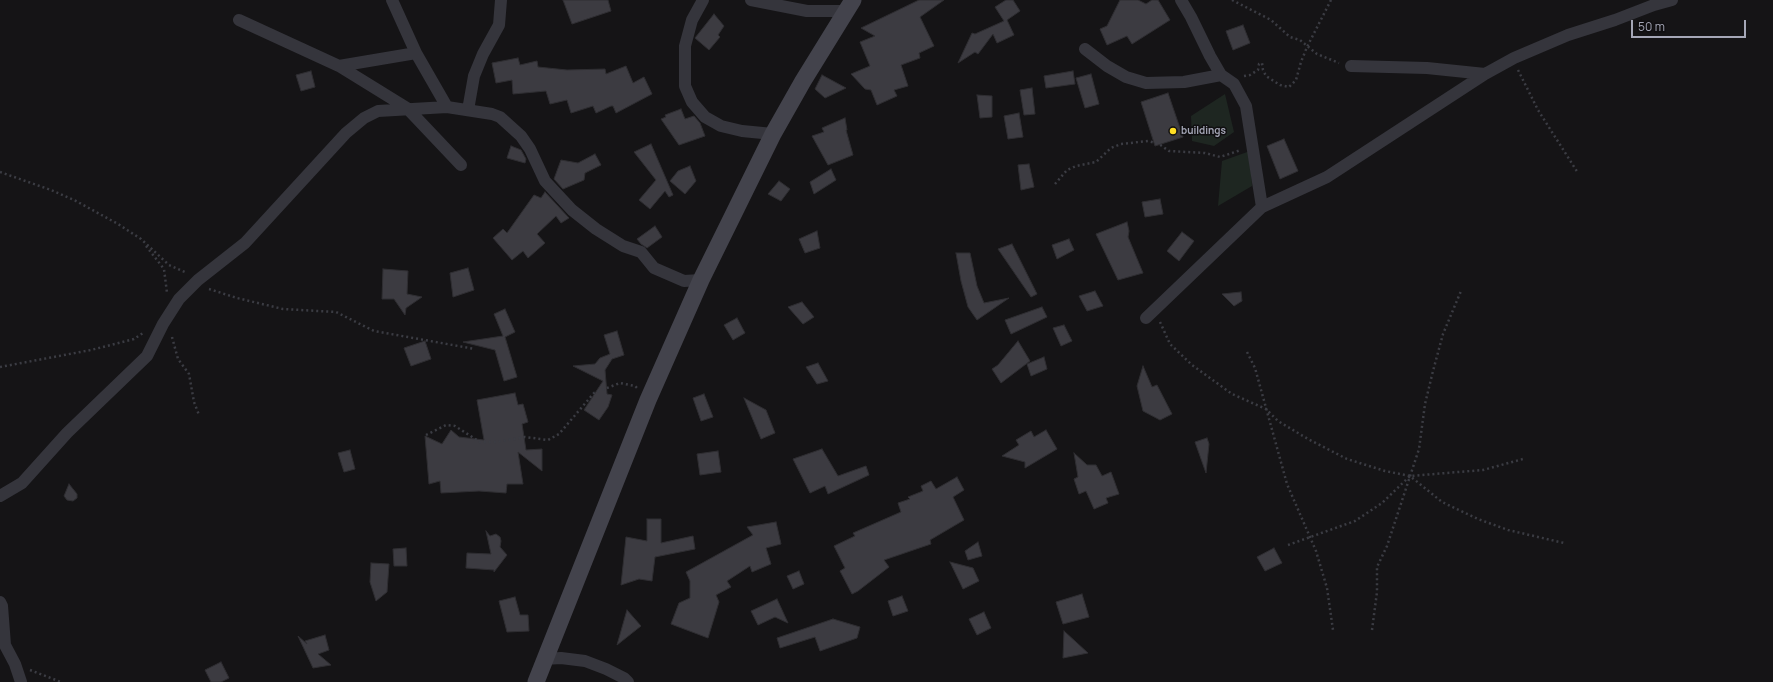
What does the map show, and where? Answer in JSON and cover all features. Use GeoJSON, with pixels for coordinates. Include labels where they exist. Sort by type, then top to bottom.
{"type":"FeatureCollection","features":[{"type":"Feature","properties":{"kind":"main road"},"geometry":{"type":"LineString","coordinates":[[536,682],[544,658],[648,400],[701,280],[774,134],[849,5]]}},
{"type":"Feature","properties":{"kind":"street"},"geometry":{"type":"LineString","coordinates":[[392,0],[416,54],[447,107]]}},
{"type":"Feature","properties":{"kind":"street"},"geometry":{"type":"LineString","coordinates":[[468,110],[474,76],[483,54],[499,25],[501,0]]}},
{"type":"Feature","properties":{"kind":"street"},"geometry":{"type":"LineString","coordinates":[[703,0],[692,20],[685,46],[685,86],[692,102],[705,117],[721,126],[742,132],[774,134]]}},
{"type":"Feature","properties":{"kind":"street"},"geometry":{"type":"LineString","coordinates":[[751,0],[807,11],[849,5]]}},
{"type":"Feature","properties":{"kind":"street"},"geometry":{"type":"LineString","coordinates":[[1181,0],[1192,17],[1210,56],[1222,74],[1234,84],[1246,106],[1262,208]]}},
{"type":"Feature","properties":{"kind":"street"},"geometry":{"type":"LineString","coordinates":[[1146,318],[1262,208],[1327,177],[1484,74],[1514,58],[1568,35],[1672,0]]}},
{"type":"Feature","properties":{"kind":"street"},"geometry":{"type":"LineString","coordinates":[[239,20],[338,66],[407,108],[461,164]]}},
{"type":"Feature","properties":{"kind":"street"},"geometry":{"type":"LineString","coordinates":[[1085,49],[1126,78],[1146,83],[1184,82],[1222,74]]}},
{"type":"Feature","properties":{"kind":"street"},"geometry":{"type":"LineString","coordinates":[[338,66],[416,54]]}},
{"type":"Feature","properties":{"kind":"street"},"geometry":{"type":"LineString","coordinates":[[1351,66],[1427,68],[1484,74]]}},
{"type":"Feature","properties":{"kind":"street"},"geometry":{"type":"LineString","coordinates":[[0,496],[22,483],[67,432],[147,356],[179,299],[198,280],[245,243],[346,133],[364,118],[378,111],[407,108],[447,107],[492,114],[500,118],[521,136],[530,149],[540,172],[555,192],[572,210],[596,229],[623,246],[641,252],[654,268],[684,281],[701,280]]}},
{"type":"Feature","properties":{"kind":"street"},"geometry":{"type":"LineString","coordinates":[[0,602],[2,606],[5,645],[15,664],[21,682]]}},
{"type":"Feature","properties":{"kind":"street"},"geometry":{"type":"LineString","coordinates":[[544,658],[561,658],[585,661],[606,669],[624,678],[628,682]]}},
{"type":"Feature","properties":{"kind":"path"},"geometry":{"type":"LineString","coordinates":[[1232,0],[1271,20],[1290,38],[1300,40],[1317,54],[1351,66]]}},
{"type":"Feature","properties":{"kind":"path"},"geometry":{"type":"LineString","coordinates":[[1222,74],[1250,75],[1258,70],[1259,64],[1262,63],[1266,76],[1280,86],[1289,87],[1296,80],[1307,47],[1331,0]]}},
{"type":"Feature","properties":{"kind":"path"},"geometry":{"type":"LineString","coordinates":[[1514,58],[1521,78],[1538,110],[1578,173]]}},
{"type":"Feature","properties":{"kind":"path"},"geometry":{"type":"LineString","coordinates":[[1055,184],[1067,170],[1076,166],[1096,162],[1111,148],[1121,144],[1148,141],[1159,144],[1169,151],[1205,153],[1220,157],[1252,146]]}},
{"type":"Feature","properties":{"kind":"path"},"geometry":{"type":"LineString","coordinates":[[0,172],[51,190],[76,201],[118,224],[141,239],[168,265],[190,274],[207,288],[237,298],[283,309],[336,312],[374,331],[475,349]]}},
{"type":"Feature","properties":{"kind":"path"},"geometry":{"type":"LineString","coordinates":[[1372,630],[1378,592],[1377,568],[1387,546],[1419,449],[1425,404],[1433,371],[1443,334],[1461,291]]}},
{"type":"Feature","properties":{"kind":"path"},"geometry":{"type":"LineString","coordinates":[[1155,310],[1170,344],[1192,365],[1232,394],[1266,409],[1278,421],[1346,459],[1410,476],[1483,470],[1523,459]]}},
{"type":"Feature","properties":{"kind":"path"},"geometry":{"type":"LineString","coordinates":[[0,367],[91,350],[134,339],[167,318]]}},
{"type":"Feature","properties":{"kind":"path"},"geometry":{"type":"LineString","coordinates":[[1247,352],[1255,368],[1287,484],[1308,537],[1316,551],[1327,588],[1333,630]]}},
{"type":"Feature","properties":{"kind":"path"},"geometry":{"type":"LineString","coordinates":[[426,435],[446,425],[455,426],[480,442],[497,442],[525,437],[548,440],[560,434],[594,393],[620,383],[635,386],[648,400]]}},
{"type":"Feature","properties":{"kind":"path"},"geometry":{"type":"LineString","coordinates":[[1288,545],[1355,521],[1382,503],[1410,476]]}},
{"type":"Feature","properties":{"kind":"path"},"geometry":{"type":"LineString","coordinates":[[1410,476],[1442,502],[1478,519],[1508,530],[1564,543]]}},
{"type":"Feature","properties":{"kind":"path"},"geometry":{"type":"LineString","coordinates":[[15,664],[62,682]]}},
{"type":"Feature","properties":{"kind":"shaded area"},"geometry":{"type":"Polygon","coordinates":[[[1225,94],[1234,132],[1214,146],[1192,141],[1191,116],[1225,94]]]}},
{"type":"Feature","properties":{"kind":"shaded area"},"geometry":{"type":"Polygon","coordinates":[[[1250,151],[1252,186],[1218,206],[1222,161],[1250,151]]]}},
{"type":"Feature","properties":{"kind":"building"},"geometry":{"type":"Polygon","coordinates":[[[563,0],[608,0],[611,11],[572,24],[563,0]]]}},
{"type":"Feature","properties":{"kind":"building"},"geometry":{"type":"Polygon","coordinates":[[[919,0],[944,0],[920,17],[934,46],[919,53],[920,58],[901,65],[908,86],[894,90],[897,96],[877,105],[871,90],[865,89],[851,74],[870,66],[860,42],[875,36],[861,28],[919,0]]]}},
{"type":"Feature","properties":{"kind":"building"},"geometry":{"type":"Polygon","coordinates":[[[1006,0],[1013,0],[1020,11],[1007,20],[1014,35],[997,43],[993,34],[978,54],[975,52],[958,63],[972,33],[975,34],[1004,21],[995,7],[1006,0]]]}},
{"type":"Feature","properties":{"kind":"building"},"geometry":{"type":"Polygon","coordinates":[[[1120,0],[1138,0],[1146,4],[1152,0],[1158,0],[1170,20],[1132,44],[1127,36],[1107,45],[1100,29],[1107,26],[1120,0]]]}},
{"type":"Feature","properties":{"kind":"building"},"geometry":{"type":"Polygon","coordinates":[[[714,14],[724,26],[718,35],[720,37],[709,50],[695,38],[714,14]]]}},
{"type":"Feature","properties":{"kind":"building"},"geometry":{"type":"Polygon","coordinates":[[[1243,25],[1250,43],[1233,50],[1226,31],[1243,25]]]}},
{"type":"Feature","properties":{"kind":"building"},"geometry":{"type":"Polygon","coordinates":[[[518,58],[520,65],[537,61],[538,67],[567,70],[605,69],[606,74],[626,66],[633,83],[644,77],[652,94],[616,113],[613,106],[611,106],[596,113],[593,106],[571,113],[567,100],[550,104],[546,91],[513,94],[512,80],[496,83],[492,63],[518,58]]]}},
{"type":"Feature","properties":{"kind":"building"},"geometry":{"type":"Polygon","coordinates":[[[311,71],[315,87],[301,91],[296,75],[311,71]]]}},
{"type":"Feature","properties":{"kind":"building"},"geometry":{"type":"Polygon","coordinates":[[[1073,71],[1075,84],[1046,88],[1044,76],[1073,71]]]}},
{"type":"Feature","properties":{"kind":"building"},"geometry":{"type":"Polygon","coordinates":[[[1091,74],[1099,104],[1085,108],[1076,78],[1091,74]]]}},
{"type":"Feature","properties":{"kind":"building"},"geometry":{"type":"Polygon","coordinates":[[[822,75],[846,88],[825,98],[815,89],[822,75]]]}},
{"type":"Feature","properties":{"kind":"building"},"geometry":{"type":"Polygon","coordinates":[[[1032,88],[1035,114],[1024,115],[1020,90],[1032,88]]]}},
{"type":"Feature","properties":{"kind":"building"},"geometry":{"type":"Polygon","coordinates":[[[1168,93],[1183,137],[1155,146],[1141,102],[1168,93]]]}},
{"type":"Feature","properties":{"kind":"building"},"geometry":{"type":"Polygon","coordinates":[[[977,95],[992,96],[992,117],[980,118],[977,95]]]}},
{"type":"Feature","properties":{"kind":"building"},"geometry":{"type":"Polygon","coordinates":[[[681,109],[685,119],[694,116],[700,123],[705,136],[679,145],[661,119],[666,117],[665,115],[681,109]]]}},
{"type":"Feature","properties":{"kind":"building"},"geometry":{"type":"Polygon","coordinates":[[[1019,113],[1023,137],[1008,139],[1004,116],[1019,113]]]}},
{"type":"Feature","properties":{"kind":"building"},"geometry":{"type":"Polygon","coordinates":[[[845,118],[846,130],[853,155],[828,165],[812,136],[824,132],[822,128],[845,118]]]}},
{"type":"Feature","properties":{"kind":"building"},"geometry":{"type":"Polygon","coordinates":[[[1284,139],[1298,171],[1280,179],[1267,146],[1284,139]]]}},
{"type":"Feature","properties":{"kind":"building"},"geometry":{"type":"Polygon","coordinates":[[[651,144],[673,195],[669,197],[665,191],[650,209],[639,200],[656,180],[634,152],[651,144]]]}},
{"type":"Feature","properties":{"kind":"building"},"geometry":{"type":"Polygon","coordinates":[[[511,146],[521,150],[526,159],[525,163],[507,158],[511,146]]]}},
{"type":"Feature","properties":{"kind":"building"},"geometry":{"type":"Polygon","coordinates":[[[595,154],[601,165],[585,173],[584,180],[563,189],[554,179],[561,160],[578,163],[595,154]]]}},
{"type":"Feature","properties":{"kind":"building"},"geometry":{"type":"Polygon","coordinates":[[[1029,164],[1034,187],[1021,190],[1018,165],[1029,164]]]}},
{"type":"Feature","properties":{"kind":"building"},"geometry":{"type":"Polygon","coordinates":[[[690,166],[696,181],[685,194],[670,181],[678,171],[690,166]]]}},
{"type":"Feature","properties":{"kind":"building"},"geometry":{"type":"Polygon","coordinates":[[[831,169],[836,180],[814,194],[810,182],[831,169]]]}},
{"type":"Feature","properties":{"kind":"building"},"geometry":{"type":"Polygon","coordinates":[[[779,181],[790,189],[781,201],[768,194],[779,181]]]}},
{"type":"Feature","properties":{"kind":"building"},"geometry":{"type":"Polygon","coordinates":[[[545,192],[569,218],[561,223],[556,216],[537,234],[545,243],[528,258],[523,251],[512,260],[493,238],[503,229],[507,233],[534,195],[541,198],[545,192]]]}},
{"type":"Feature","properties":{"kind":"building"},"geometry":{"type":"Polygon","coordinates":[[[1160,199],[1163,214],[1145,217],[1142,202],[1160,199]]]}},
{"type":"Feature","properties":{"kind":"building"},"geometry":{"type":"Polygon","coordinates":[[[1127,222],[1129,231],[1128,237],[1143,273],[1118,280],[1096,234],[1127,222]]]}},
{"type":"Feature","properties":{"kind":"building"},"geometry":{"type":"Polygon","coordinates":[[[655,226],[662,237],[647,248],[637,239],[655,226]]]}},
{"type":"Feature","properties":{"kind":"building"},"geometry":{"type":"Polygon","coordinates":[[[817,231],[820,248],[805,253],[799,239],[817,231]]]}},
{"type":"Feature","properties":{"kind":"building"},"geometry":{"type":"Polygon","coordinates":[[[1182,232],[1194,241],[1179,261],[1167,251],[1182,232]]]}},
{"type":"Feature","properties":{"kind":"building"},"geometry":{"type":"Polygon","coordinates":[[[1069,239],[1074,250],[1057,259],[1052,245],[1069,239]]]}},
{"type":"Feature","properties":{"kind":"building"},"geometry":{"type":"Polygon","coordinates":[[[1012,244],[1037,294],[1031,297],[998,249],[1012,244]]]}},
{"type":"Feature","properties":{"kind":"building"},"geometry":{"type":"Polygon","coordinates":[[[956,253],[970,253],[977,286],[984,303],[1009,298],[977,320],[968,307],[956,253]]]}},
{"type":"Feature","properties":{"kind":"building"},"geometry":{"type":"Polygon","coordinates":[[[468,268],[474,290],[453,297],[450,273],[468,268]]]}},
{"type":"Feature","properties":{"kind":"building"},"geometry":{"type":"Polygon","coordinates":[[[383,269],[408,271],[407,294],[422,297],[406,308],[405,315],[394,299],[382,299],[383,269]]]}},
{"type":"Feature","properties":{"kind":"building"},"geometry":{"type":"Polygon","coordinates":[[[1095,291],[1103,306],[1087,311],[1079,296],[1095,291]]]}},
{"type":"Feature","properties":{"kind":"building"},"geometry":{"type":"Polygon","coordinates":[[[1241,292],[1242,301],[1234,306],[1222,294],[1241,292]]]}},
{"type":"Feature","properties":{"kind":"building"},"geometry":{"type":"Polygon","coordinates":[[[802,302],[814,317],[803,324],[788,307],[802,302]]]}},
{"type":"Feature","properties":{"kind":"building"},"geometry":{"type":"Polygon","coordinates":[[[1042,307],[1047,317],[1011,334],[1005,320],[1042,307]]]}},
{"type":"Feature","properties":{"kind":"building"},"geometry":{"type":"Polygon","coordinates":[[[505,309],[515,332],[505,337],[517,377],[504,381],[495,350],[463,342],[503,336],[494,314],[505,309]]]}},
{"type":"Feature","properties":{"kind":"building"},"geometry":{"type":"Polygon","coordinates":[[[737,318],[745,333],[733,340],[724,325],[737,318]]]}},
{"type":"Feature","properties":{"kind":"building"},"geometry":{"type":"Polygon","coordinates":[[[1064,325],[1072,341],[1061,346],[1053,328],[1064,325]]]}},
{"type":"Feature","properties":{"kind":"building"},"geometry":{"type":"Polygon","coordinates":[[[617,331],[624,355],[612,359],[605,370],[607,394],[612,395],[608,407],[599,420],[584,410],[603,381],[573,366],[595,364],[600,358],[610,354],[604,335],[617,331]]]}},
{"type":"Feature","properties":{"kind":"building"},"geometry":{"type":"Polygon","coordinates":[[[425,341],[431,359],[411,366],[404,348],[425,341]]]}},
{"type":"Feature","properties":{"kind":"building"},"geometry":{"type":"Polygon","coordinates":[[[1018,341],[1030,361],[1001,383],[992,369],[998,365],[1018,341]]]}},
{"type":"Feature","properties":{"kind":"building"},"geometry":{"type":"Polygon","coordinates":[[[1044,357],[1047,369],[1031,376],[1027,364],[1044,357]]]}},
{"type":"Feature","properties":{"kind":"building"},"geometry":{"type":"Polygon","coordinates":[[[818,363],[828,381],[817,384],[806,367],[818,363]]]}},
{"type":"Feature","properties":{"kind":"building"},"geometry":{"type":"Polygon","coordinates":[[[1143,366],[1152,387],[1157,385],[1172,414],[1160,420],[1143,411],[1137,386],[1143,366]]]}},
{"type":"Feature","properties":{"kind":"building"},"geometry":{"type":"Polygon","coordinates":[[[515,393],[518,405],[523,404],[528,422],[522,424],[526,450],[542,449],[542,471],[518,452],[523,484],[507,484],[506,493],[479,491],[441,493],[440,481],[429,484],[425,436],[442,444],[451,430],[459,437],[484,440],[477,400],[515,393]]]}},
{"type":"Feature","properties":{"kind":"building"},"geometry":{"type":"Polygon","coordinates":[[[704,394],[713,417],[701,421],[693,398],[704,394]]]}},
{"type":"Feature","properties":{"kind":"building"},"geometry":{"type":"Polygon","coordinates":[[[744,398],[766,410],[775,433],[761,439],[744,398]]]}},
{"type":"Feature","properties":{"kind":"building"},"geometry":{"type":"Polygon","coordinates":[[[1046,430],[1057,449],[1025,468],[1025,462],[1002,456],[1019,445],[1016,440],[1031,431],[1034,437],[1046,430]]]}},
{"type":"Feature","properties":{"kind":"building"},"geometry":{"type":"Polygon","coordinates":[[[1207,438],[1209,444],[1206,473],[1195,442],[1207,438]]]}},
{"type":"Feature","properties":{"kind":"building"},"geometry":{"type":"Polygon","coordinates":[[[822,449],[838,476],[866,466],[869,475],[828,494],[825,486],[810,493],[793,459],[822,449]]]}},
{"type":"Feature","properties":{"kind":"building"},"geometry":{"type":"Polygon","coordinates":[[[350,450],[355,469],[344,472],[338,453],[350,450]]]}},
{"type":"Feature","properties":{"kind":"building"},"geometry":{"type":"Polygon","coordinates":[[[718,451],[721,472],[700,475],[697,454],[718,451]]]}},
{"type":"Feature","properties":{"kind":"building"},"geometry":{"type":"Polygon","coordinates":[[[1074,453],[1087,465],[1096,465],[1102,476],[1111,472],[1119,494],[1106,498],[1108,503],[1094,509],[1086,491],[1079,494],[1074,479],[1078,477],[1074,453]]]}},
{"type":"Feature","properties":{"kind":"building"},"geometry":{"type":"Polygon","coordinates":[[[957,477],[964,490],[953,497],[964,520],[930,540],[931,544],[884,560],[889,567],[852,594],[840,571],[845,568],[834,546],[855,536],[853,533],[901,512],[898,503],[910,499],[908,497],[923,491],[921,486],[931,481],[936,489],[957,477]]]}},
{"type":"Feature","properties":{"kind":"building"},"geometry":{"type":"Polygon","coordinates":[[[69,484],[77,494],[77,498],[73,501],[67,500],[64,496],[69,484]]]}},
{"type":"Feature","properties":{"kind":"building"},"geometry":{"type":"Polygon","coordinates":[[[647,519],[661,519],[661,543],[693,536],[695,549],[655,557],[652,581],[639,579],[621,585],[626,537],[647,541],[647,519]]]}},
{"type":"Feature","properties":{"kind":"building"},"geometry":{"type":"Polygon","coordinates":[[[776,522],[781,544],[766,548],[771,564],[752,572],[750,566],[727,581],[731,587],[716,595],[719,602],[708,638],[671,624],[679,603],[690,598],[690,581],[686,572],[753,535],[747,527],[776,522]]]}},
{"type":"Feature","properties":{"kind":"building"},"geometry":{"type":"Polygon","coordinates":[[[486,531],[490,536],[496,534],[500,537],[500,547],[507,555],[494,572],[494,570],[466,568],[467,553],[491,554],[486,531]]]}},
{"type":"Feature","properties":{"kind":"building"},"geometry":{"type":"Polygon","coordinates":[[[978,542],[982,556],[968,560],[965,551],[978,542]]]}},
{"type":"Feature","properties":{"kind":"building"},"geometry":{"type":"Polygon","coordinates":[[[406,548],[407,566],[394,566],[393,549],[406,548]]]}},
{"type":"Feature","properties":{"kind":"building"},"geometry":{"type":"Polygon","coordinates":[[[1274,548],[1282,563],[1265,571],[1257,557],[1274,548]]]}},
{"type":"Feature","properties":{"kind":"building"},"geometry":{"type":"Polygon","coordinates":[[[950,562],[973,568],[979,581],[963,589],[950,562]]]}},
{"type":"Feature","properties":{"kind":"building"},"geometry":{"type":"Polygon","coordinates":[[[371,563],[389,564],[387,592],[376,601],[370,582],[371,563]]]}},
{"type":"Feature","properties":{"kind":"building"},"geometry":{"type":"Polygon","coordinates":[[[799,571],[804,584],[793,589],[787,576],[799,571]]]}},
{"type":"Feature","properties":{"kind":"building"},"geometry":{"type":"Polygon","coordinates":[[[1082,594],[1089,617],[1063,624],[1056,602],[1082,594]]]}},
{"type":"Feature","properties":{"kind":"building"},"geometry":{"type":"Polygon","coordinates":[[[902,596],[908,611],[893,616],[888,601],[902,596]]]}},
{"type":"Feature","properties":{"kind":"building"},"geometry":{"type":"Polygon","coordinates":[[[515,597],[520,615],[528,615],[529,631],[507,632],[499,601],[515,597]]]}},
{"type":"Feature","properties":{"kind":"building"},"geometry":{"type":"Polygon","coordinates":[[[777,599],[788,623],[775,617],[758,625],[751,611],[777,599]]]}},
{"type":"Feature","properties":{"kind":"building"},"geometry":{"type":"Polygon","coordinates":[[[627,610],[641,626],[617,645],[627,610]]]}},
{"type":"Feature","properties":{"kind":"building"},"geometry":{"type":"Polygon","coordinates":[[[984,612],[991,628],[977,635],[969,619],[984,612]]]}},
{"type":"Feature","properties":{"kind":"building"},"geometry":{"type":"Polygon","coordinates":[[[833,619],[860,627],[857,638],[820,651],[815,637],[780,648],[777,638],[833,619]]]}},
{"type":"Feature","properties":{"kind":"building"},"geometry":{"type":"Polygon","coordinates":[[[1064,631],[1088,653],[1063,658],[1064,631]]]}},
{"type":"Feature","properties":{"kind":"building"},"geometry":{"type":"Polygon","coordinates":[[[325,635],[329,650],[318,654],[331,665],[313,668],[298,636],[307,644],[305,641],[325,635]]]}},
{"type":"Feature","properties":{"kind":"building"},"geometry":{"type":"Polygon","coordinates":[[[221,662],[229,678],[221,682],[211,682],[205,670],[221,662]]]}},
{"type":"Feature","properties":{"kind":"place","name":"buildings"},"geometry":{"type":"Point","coordinates":[1173,131]}}]}
